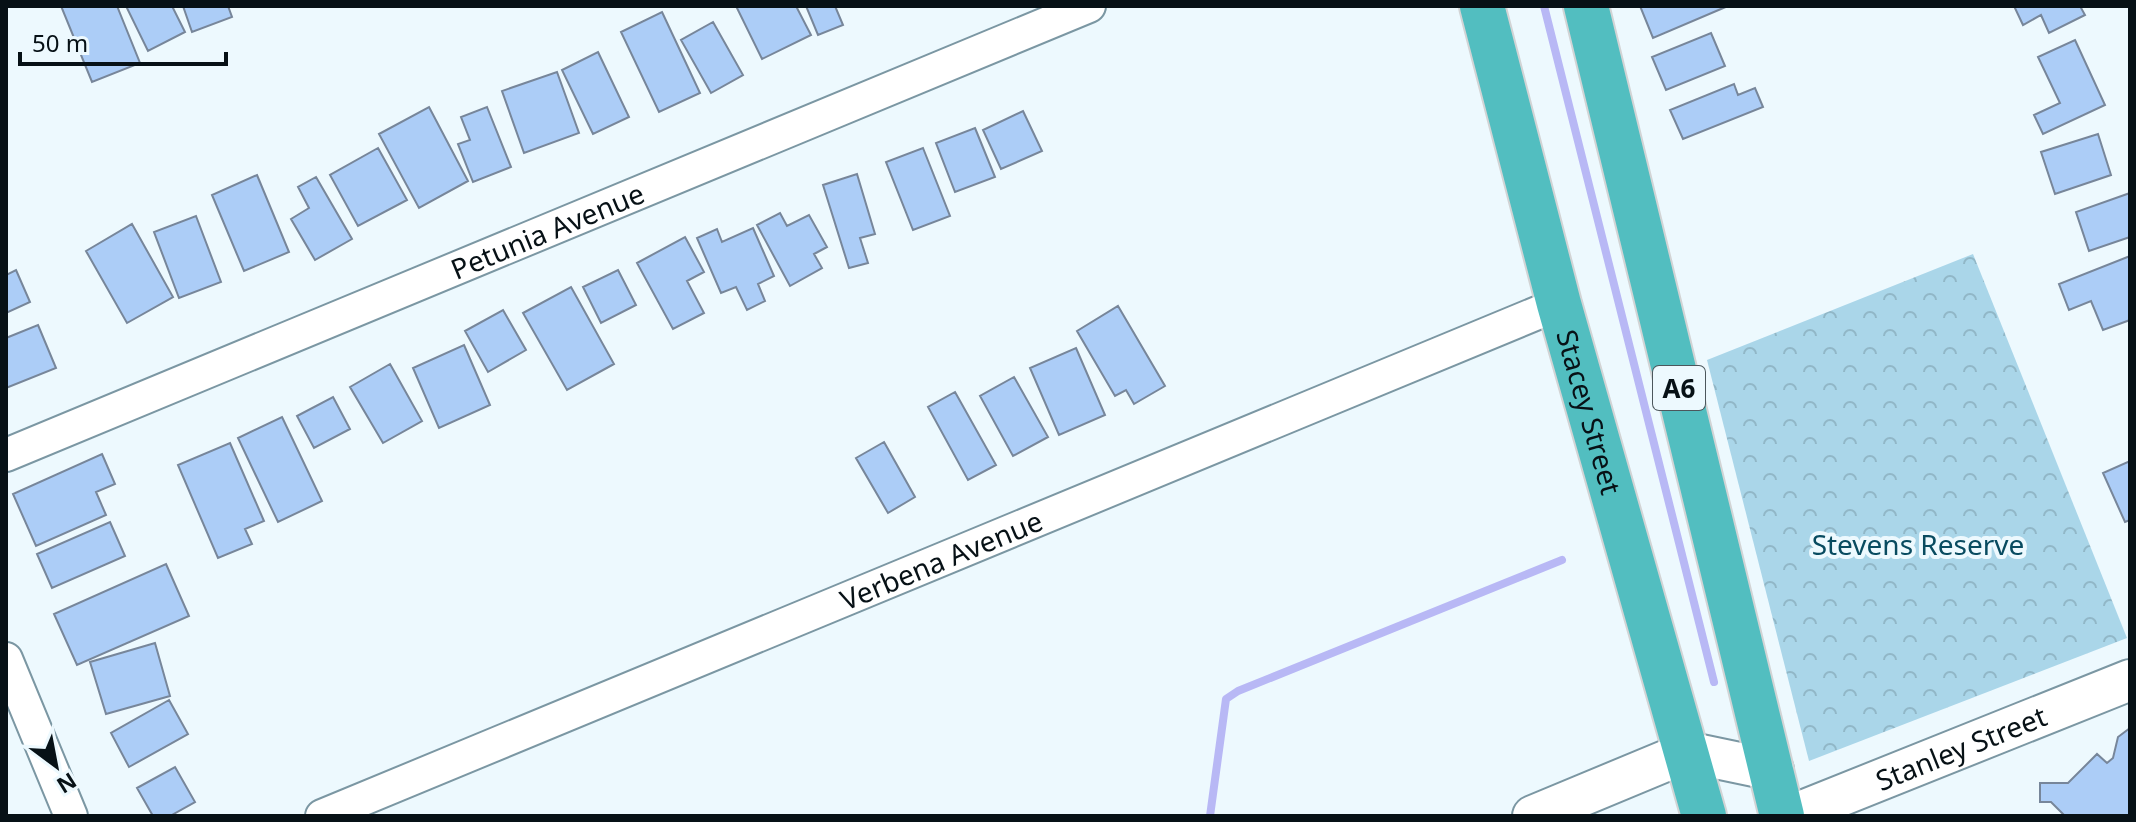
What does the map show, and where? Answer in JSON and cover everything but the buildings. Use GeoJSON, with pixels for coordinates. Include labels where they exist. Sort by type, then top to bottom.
{"type":"FeatureCollection","features":[{"type":"Feature","properties":{"kind":"highway","name":"Stacey Street"},"geometry":{"type":"LineString","coordinates":[[1482,6],[1559,304],[1704,816]]}},
{"type":"Feature","properties":{"kind":"highway","name":"A6"},"geometry":{"type":"LineString","coordinates":[[1586,6],[1782,816]]}},
{"type":"Feature","properties":{"kind":"street","name":"Petunia Avenue"},"geometry":{"type":"LineString","coordinates":[[6,455],[1089,6]]}},
{"type":"Feature","properties":{"kind":"street","name":"Verbena Avenue"},"geometry":{"type":"LineString","coordinates":[[322,816],[1559,304]]}},
{"type":"Feature","properties":{"kind":"street"},"geometry":{"type":"LineString","coordinates":[[6,659],[71,816]]}},
{"type":"Feature","properties":{"kind":"street","name":"Stanley Street"},"geometry":{"type":"LineString","coordinates":[[1790,816],[2130,680]]}},
{"type":"Feature","properties":{"kind":"street"},"geometry":{"type":"LineString","coordinates":[[1533,816],[1687,752],[1773,770]]}},
{"type":"Feature","properties":{"kind":"green space","name":"Stevens Reserve"},"geometry":{"type":"Polygon","coordinates":[[[1973,254],[2127,638],[1809,761],[1707,360],[1973,254]]]}},
{"type":"Feature","properties":{"kind":"waterway"},"geometry":{"type":"LineString","coordinates":[[1544,6],[1714,682]]}},
{"type":"Feature","properties":{"kind":"waterway"},"geometry":{"type":"LineString","coordinates":[[1210,816],[1226,699],[1238,691],[1562,560]]}}]}
